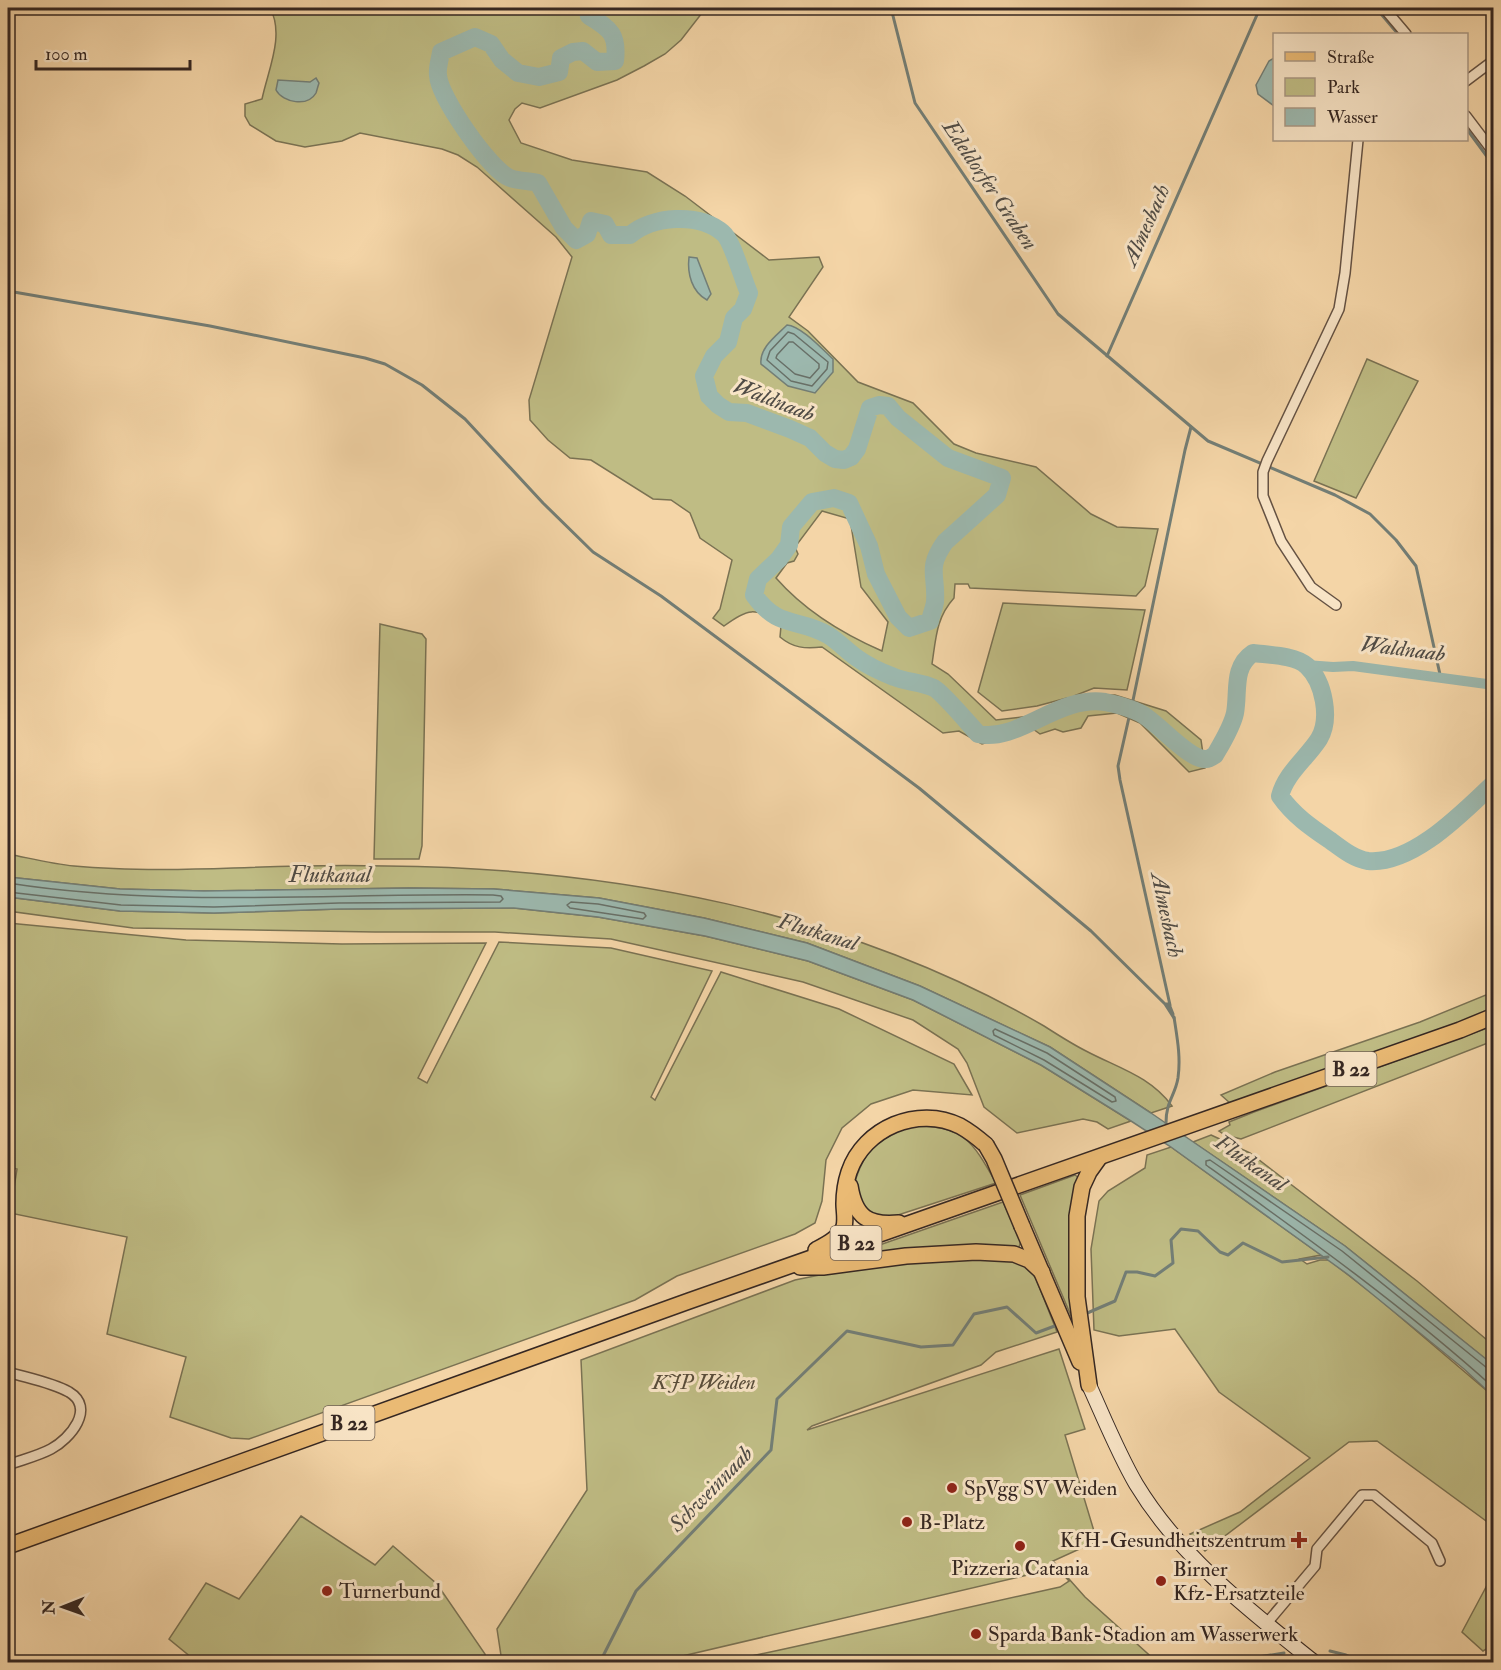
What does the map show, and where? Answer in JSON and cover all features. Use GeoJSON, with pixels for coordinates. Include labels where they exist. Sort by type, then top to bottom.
{"type":"FeatureCollection","features":[{"type":"Feature","properties":{"kind":"main road","name":"B 22"},"geometry":{"type":"LineString","coordinates":[[8,1546],[1494,1016]]}},
{"type":"Feature","properties":{"kind":"main road"},"geometry":{"type":"LineString","coordinates":[[785,1268],[839,1236],[844,1226],[844,1202],[848,1174],[855,1159],[877,1133],[892,1125],[924,1117],[959,1125],[986,1145],[994,1159],[1042,1272],[1079,1348],[1089,1384]]}},
{"type":"Feature","properties":{"kind":"main road"},"geometry":{"type":"LineString","coordinates":[[1079,1348],[1077,1216],[1082,1187],[1099,1158]]}},
{"type":"Feature","properties":{"kind":"main road"},"geometry":{"type":"LineString","coordinates":[[848,1174],[852,1201],[868,1221],[882,1225],[928,1218]]}},
{"type":"Feature","properties":{"kind":"main road","name":"B 22"},"geometry":{"type":"LineString","coordinates":[[785,1268],[823,1267],[870,1259],[976,1252],[1014,1254],[1029,1260],[1042,1272]]}},
{"type":"Feature","properties":{"kind":"street"},"geometry":{"type":"LineString","coordinates":[[1384,8],[1405,33]]}},
{"type":"Feature","properties":{"kind":"street"},"geometry":{"type":"LineString","coordinates":[[1468,80],[1494,60]]}},
{"type":"Feature","properties":{"kind":"street"},"geometry":{"type":"LineString","coordinates":[[1468,117],[1494,153]]}},
{"type":"Feature","properties":{"kind":"street"},"geometry":{"type":"LineString","coordinates":[[1336,605],[1311,587],[1281,541],[1263,496],[1263,472],[1338,309],[1345,273],[1358,141]]}},
{"type":"Feature","properties":{"kind":"street"},"geometry":{"type":"LineString","coordinates":[[8,1371],[69,1392],[78,1401],[81,1411],[80,1418],[66,1438],[51,1449],[8,1465]]}},
{"type":"Feature","properties":{"kind":"street"},"geometry":{"type":"LineString","coordinates":[[1089,1384],[1136,1483],[1172,1534],[1206,1571],[1314,1662]]}},
{"type":"Feature","properties":{"kind":"street"},"geometry":{"type":"LineString","coordinates":[[1267,1623],[1315,1566],[1317,1550],[1362,1495],[1374,1496],[1432,1542],[1440,1561]]}},
{"type":"Feature","properties":{"kind":"green space"},"geometry":{"type":"Polygon","coordinates":[[[270,8],[702,8],[702,13],[681,40],[665,54],[644,66],[617,80],[540,108],[522,103],[515,109],[509,120],[521,143],[572,160],[647,172],[685,196],[769,260],[819,257],[823,267],[789,317],[808,331],[858,382],[913,403],[954,444],[976,453],[1036,467],[1091,514],[1117,527],[1158,529],[1145,586],[1136,596],[970,588],[968,584],[955,584],[954,598],[940,621],[932,664],[948,674],[996,720],[1030,716],[1067,698],[1037,706],[1002,711],[978,692],[1003,603],[1145,610],[1127,690],[1094,688],[1074,696],[1115,695],[1166,711],[1201,740],[1205,768],[1189,772],[1140,723],[1117,713],[1088,716],[1081,728],[1063,732],[1055,729],[1040,734],[1033,729],[982,744],[959,731],[943,733],[822,647],[800,647],[785,641],[780,637],[781,626],[785,624],[767,615],[748,612],[724,626],[713,618],[720,609],[732,560],[700,538],[690,513],[671,500],[653,499],[591,460],[570,458],[548,440],[530,420],[529,400],[572,257],[556,237],[477,167],[458,155],[442,149],[360,133],[342,141],[305,147],[276,141],[250,125],[245,116],[245,104],[262,99],[276,41],[274,18],[270,8]],[[822,511],[795,547],[798,554],[794,561],[787,563],[776,578],[799,601],[825,620],[882,651],[888,622],[861,587],[850,519],[822,511]]]}},
{"type":"Feature","properties":{"kind":"green space"},"geometry":{"type":"Polygon","coordinates":[[[1367,359],[1418,381],[1356,498],[1314,481],[1367,359]]]}},
{"type":"Feature","properties":{"kind":"green space"},"geometry":{"type":"Polygon","coordinates":[[[380,624],[422,634],[426,639],[422,846],[419,859],[374,859],[380,624]]]}},
{"type":"Feature","properties":{"kind":"green space"},"geometry":{"type":"Polygon","coordinates":[[[8,854],[94,868],[386,866],[471,869],[557,876],[642,887],[726,904],[809,925],[890,953],[968,986],[1144,1080],[1172,1106],[1151,1113],[1050,1047],[920,986],[807,943],[704,918],[599,898],[494,889],[204,891],[120,889],[8,877],[8,854]]]}},
{"type":"Feature","properties":{"kind":"green space"},"geometry":{"type":"Polygon","coordinates":[[[8,897],[120,911],[214,913],[339,909],[514,908],[598,917],[705,936],[808,961],[913,1000],[1041,1065],[1131,1121],[1108,1129],[1097,1122],[1083,1119],[1017,1133],[984,1107],[967,1063],[958,1049],[913,1020],[803,982],[611,939],[495,932],[133,928],[8,911],[8,897]]]}},
{"type":"Feature","properties":{"kind":"green space"},"geometry":{"type":"Polygon","coordinates":[[[8,923],[186,940],[342,944],[486,943],[418,1078],[427,1083],[499,942],[611,948],[712,971],[651,1097],[655,1100],[721,972],[839,1009],[954,1064],[972,1095],[913,1090],[871,1104],[842,1128],[826,1160],[822,1201],[815,1223],[795,1234],[677,1276],[635,1300],[249,1439],[231,1438],[170,1417],[186,1357],[107,1334],[127,1237],[10,1213],[17,1169],[8,1167],[8,923]]]}},
{"type":"Feature","properties":{"kind":"green space"},"geometry":{"type":"Polygon","coordinates":[[[1493,992],[1493,1008],[1477,1016],[1231,1104],[1221,1095],[1275,1072],[1420,1022],[1493,992]]]}},
{"type":"Feature","properties":{"kind":"green space"},"geometry":{"type":"Polygon","coordinates":[[[1493,1026],[1493,1041],[1241,1139],[1219,1131],[1230,1125],[1229,1122],[1254,1112],[1493,1026]]]}},
{"type":"Feature","properties":{"kind":"green space"},"geometry":{"type":"Polygon","coordinates":[[[911,1126],[943,1128],[964,1138],[980,1156],[996,1183],[895,1216],[879,1216],[866,1211],[854,1185],[862,1162],[881,1141],[911,1126]]]}},
{"type":"Feature","properties":{"kind":"green space"},"geometry":{"type":"Polygon","coordinates":[[[1211,1135],[1250,1153],[1417,1281],[1493,1345],[1493,1365],[1345,1246],[1193,1142],[1211,1135]]]}},
{"type":"Feature","properties":{"kind":"green space"},"geometry":{"type":"Polygon","coordinates":[[[1171,1147],[1321,1255],[1300,1259],[1307,1264],[1329,1260],[1379,1299],[1493,1396],[1493,1526],[1377,1441],[1349,1442],[1205,1551],[1190,1534],[1240,1512],[1310,1458],[1219,1392],[1175,1329],[1119,1336],[1094,1330],[1091,1249],[1099,1201],[1108,1191],[1145,1168],[1147,1155],[1171,1147]]]}},
{"type":"Feature","properties":{"kind":"green space"},"geometry":{"type":"Polygon","coordinates":[[[1075,1175],[1079,1178],[1074,1323],[1020,1195],[1075,1175]]]}},
{"type":"Feature","properties":{"kind":"green space"},"geometry":{"type":"Polygon","coordinates":[[[1003,1202],[1021,1241],[1019,1247],[845,1257],[1003,1202]]]}},
{"type":"Feature","properties":{"kind":"green space","name":"KJP Weiden"},"geometry":{"type":"Polygon","coordinates":[[[929,1258],[1015,1260],[1027,1265],[1035,1276],[1057,1332],[996,1352],[981,1365],[812,1426],[807,1430],[1059,1349],[1085,1429],[1065,1435],[1097,1541],[1053,1561],[1085,1597],[1157,1662],[733,1662],[733,1660],[1060,1587],[1069,1581],[1057,1568],[657,1662],[502,1662],[497,1629],[587,1490],[581,1360],[795,1280],[859,1267],[929,1258]]]}},
{"type":"Feature","properties":{"kind":"green space","name":"Turnerbund"},"geometry":{"type":"Polygon","coordinates":[[[301,1516],[375,1565],[393,1546],[437,1584],[485,1654],[487,1662],[197,1662],[169,1639],[206,1583],[239,1599],[301,1516]]]}},
{"type":"Feature","properties":{"kind":"green space"},"geometry":{"type":"Polygon","coordinates":[[[1493,1574],[1493,1645],[1483,1651],[1462,1632],[1493,1574]]]}},
{"type":"Feature","properties":{"kind":"water"},"geometry":{"type":"Polygon","coordinates":[[[1273,59],[1273,105],[1258,94],[1256,85],[1269,61],[1273,59]]]}},
{"type":"Feature","properties":{"kind":"water"},"geometry":{"type":"Polygon","coordinates":[[[316,78],[319,83],[316,93],[302,102],[284,98],[276,90],[278,80],[310,82],[316,78]]]}},
{"type":"Feature","properties":{"kind":"water"},"geometry":{"type":"Polygon","coordinates":[[[689,257],[697,258],[711,294],[707,300],[694,287],[689,270],[689,257]]]}},
{"type":"Feature","properties":{"kind":"water"},"geometry":{"type":"Polygon","coordinates":[[[787,325],[799,329],[833,359],[833,372],[815,393],[788,386],[761,364],[765,348],[787,325]]]}},
{"type":"Feature","properties":{"kind":"water"},"geometry":{"type":"Polygon","coordinates":[[[8,877],[120,889],[204,891],[494,889],[599,898],[704,918],[807,943],[920,986],[1050,1047],[1151,1113],[1345,1246],[1491,1363],[1493,1365],[1493,1396],[1464,1369],[1350,1276],[1171,1147],[1131,1121],[1041,1065],[913,1000],[808,961],[705,936],[598,917],[514,908],[339,909],[214,913],[120,911],[8,897],[8,877]]]}},
{"type":"Feature","properties":{"kind":"waterway","name":"Waldnaab"},"geometry":{"type":"LineString","coordinates":[[587,8],[589,16],[608,29],[614,39],[615,61],[597,62],[583,51],[573,52],[561,58],[559,72],[539,77],[518,73],[502,60],[491,44],[475,37],[441,52],[438,72],[447,99],[467,132],[490,162],[510,178],[538,183],[564,228],[576,240],[587,234],[591,221],[605,224],[611,235],[630,235],[650,224],[676,219],[701,222],[723,233],[734,252],[749,293],[743,309],[734,318],[728,342],[714,356],[704,376],[709,396],[729,412],[747,413],[790,429],[810,438],[825,453],[835,459],[844,460],[851,457],[857,449],[870,408],[879,405],[888,406],[898,418],[948,458],[1002,478],[997,495],[945,542],[939,551],[934,565],[935,602],[930,621],[909,628],[898,617],[876,574],[869,546],[849,503],[834,498],[812,502],[791,527],[789,545],[779,559],[758,579],[754,595],[763,606],[780,618],[828,635],[857,658],[879,671],[934,688],[950,702],[978,734],[993,735],[1008,732],[1071,705],[1105,702],[1140,713],[1191,754],[1206,759],[1215,755],[1232,724],[1239,673],[1246,659],[1253,653],[1281,656],[1302,662],[1318,681],[1324,701],[1325,721],[1319,739],[1287,780],[1280,796],[1297,816],[1348,853],[1363,860],[1385,860],[1402,855],[1419,846],[1452,821],[1494,783]]}},
{"type":"Feature","properties":{"kind":"waterway","name":"Almesbach"},"geometry":{"type":"LineString","coordinates":[[891,8],[915,103],[1058,314],[1208,441],[1335,495],[1370,514],[1396,540],[1416,566],[1441,679]]}},
{"type":"Feature","properties":{"kind":"waterway","name":"Almesbach"},"geometry":{"type":"LineString","coordinates":[[1107,356],[1260,8]]}},
{"type":"Feature","properties":{"kind":"waterway"},"geometry":{"type":"LineString","coordinates":[[1376,8],[1397,33]]}},
{"type":"Feature","properties":{"kind":"waterway"},"geometry":{"type":"LineString","coordinates":[[1468,131],[1494,166]]}},
{"type":"Feature","properties":{"kind":"waterway"},"geometry":{"type":"LineString","coordinates":[[8,291],[210,326],[365,358],[385,364],[422,385],[465,419],[543,503],[593,552],[661,596],[919,788],[1091,931],[1165,1004],[1169,1004],[1173,1014],[1165,1004],[1174,1018]]}},
{"type":"Feature","properties":{"kind":"waterway","name":"Almesbach"},"geometry":{"type":"LineString","coordinates":[[1131,710],[1191,427]]}},
{"type":"Feature","properties":{"kind":"waterway","name":"Waldnaab"},"geometry":{"type":"LineString","coordinates":[[1306,665],[1353,666],[1494,685]]}},
{"type":"Feature","properties":{"kind":"waterway","name":"Almesbach"},"geometry":{"type":"LineString","coordinates":[[1130,713],[1118,766],[1170,1005]]}},
{"type":"Feature","properties":{"kind":"waterway","name":"Almesbach"},"geometry":{"type":"LineString","coordinates":[[1166,1123],[1167,1109],[1177,1084],[1179,1070],[1174,1017]]}},
{"type":"Feature","properties":{"kind":"waterway","name":"Schweinnaab"},"geometry":{"type":"LineString","coordinates":[[1085,1314],[1115,1301],[1126,1272],[1155,1276],[1173,1263],[1171,1240],[1181,1229],[1198,1231],[1220,1252],[1228,1255],[1243,1243],[1282,1262],[1328,1257]]}},
{"type":"Feature","properties":{"kind":"waterway","name":"Schweinnaab"},"geometry":{"type":"LineString","coordinates":[[600,1662],[636,1591],[771,1450],[777,1399],[847,1331],[921,1347],[953,1345],[974,1314],[1007,1307],[1036,1333],[1060,1324]]}},
{"type":"Feature","properties":{"kind":"waterway"},"geometry":{"type":"LineString","coordinates":[[1330,1651],[1360,1662]]}},
{"type":"Feature","properties":{"kind":"waterway"},"geometry":{"type":"LineString","coordinates":[[1226,1662],[1284,1653]]}},
{"type":"Feature","properties":{"kind":"place","name":"SpVgg SV Weiden"},"geometry":{"type":"Point","coordinates":[952,1488]}},
{"type":"Feature","properties":{"kind":"place","name":"B-Platz"},"geometry":{"type":"Point","coordinates":[907,1522]}},
{"type":"Feature","properties":{"kind":"place","name":"KfH-Gesundheitszentrum"},"geometry":{"type":"Point","coordinates":[1299,1540]}},
{"type":"Feature","properties":{"kind":"place","name":"Pizzeria Catania"},"geometry":{"type":"Point","coordinates":[1020,1546]}},
{"type":"Feature","properties":{"kind":"place","name":"Birner Kfz-Ersatzteile"},"geometry":{"type":"Point","coordinates":[1161,1581]}},
{"type":"Feature","properties":{"kind":"place","name":"Turnerbund"},"geometry":{"type":"Point","coordinates":[327,1591]}},
{"type":"Feature","properties":{"kind":"place","name":"Sparda Bank-Stadion am Wasserwerk"},"geometry":{"type":"Point","coordinates":[976,1634]}},
{"type":"Feature","properties":{"kind":"water label","name":"Edeldorfer Graben"},"geometry":{"type":"Point","coordinates":[990,185]}},
{"type":"Feature","properties":{"kind":"water label","name":"Flutkanal"},"geometry":{"type":"Point","coordinates":[330,875]}},
{"type":"Feature","properties":{"kind":"water label","name":"Flutkanal"},"geometry":{"type":"Point","coordinates":[818,932]}},
{"type":"Feature","properties":{"kind":"water label","name":"Flutkanal"},"geometry":{"type":"Point","coordinates":[1251,1163]}}]}
